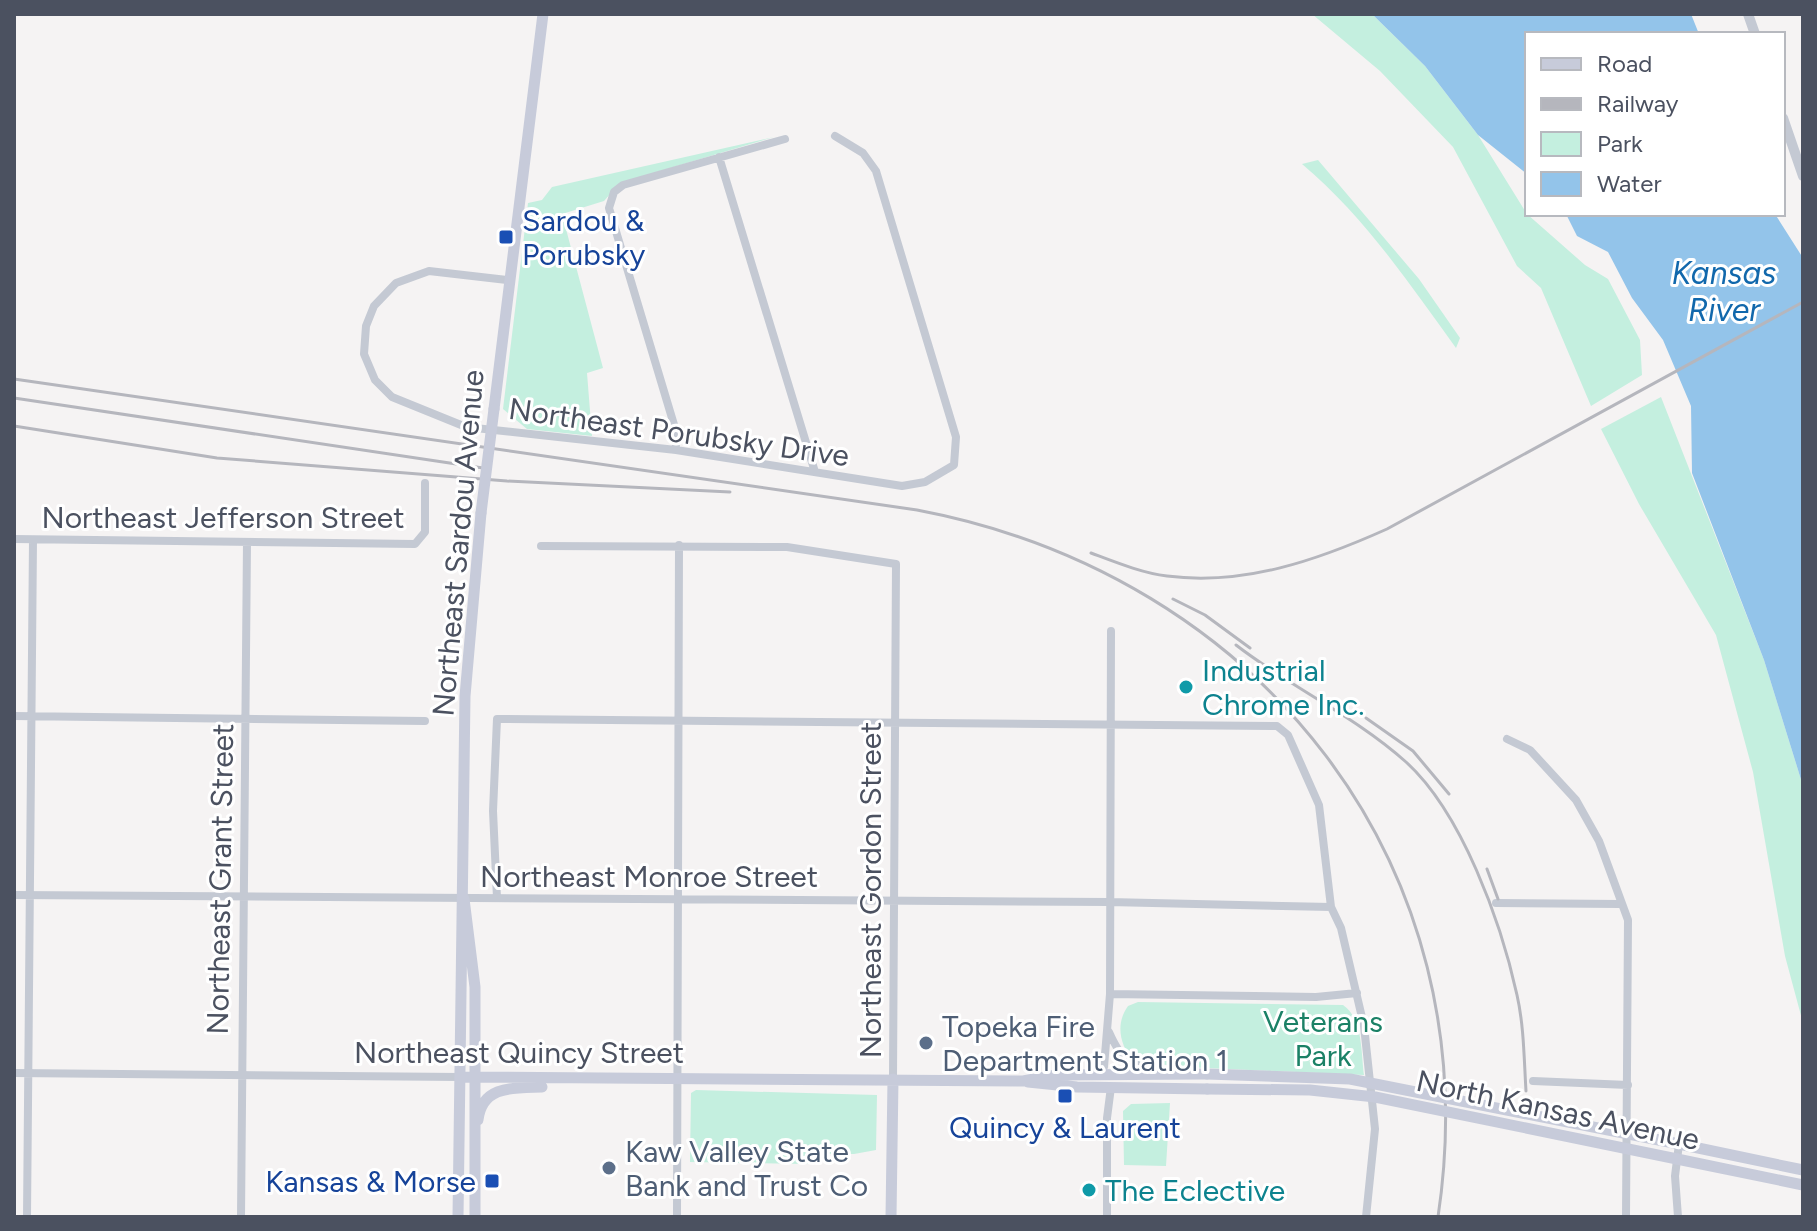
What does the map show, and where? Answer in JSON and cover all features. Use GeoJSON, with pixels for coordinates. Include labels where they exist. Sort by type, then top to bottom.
{"type":"FeatureCollection","features":[{"type":"Feature","properties":{"kind":"main road","name":"Northeast Sardou Avenue"},"geometry":{"type":"LineString","coordinates":[[458,1217],[465,696],[481,513],[507,280],[543,14]]}},
{"type":"Feature","properties":{"kind":"main road"},"geometry":{"type":"LineString","coordinates":[[464,899],[475,987],[475,1217]]}},
{"type":"Feature","properties":{"kind":"main road","name":"Northeast Quincy Street"},"geometry":{"type":"LineString","coordinates":[[460,1077],[1023,1081],[1056,1075],[1203,1074]]}},
{"type":"Feature","properties":{"kind":"main road","name":"North Kansas Avenue"},"geometry":{"type":"LineString","coordinates":[[1203,1074],[1350,1079],[1803,1170]]}},
{"type":"Feature","properties":{"kind":"main road"},"geometry":{"type":"LineString","coordinates":[[475,1166],[480,1109],[487,1097],[508,1088],[546,1087],[573,1077]]}},
{"type":"Feature","properties":{"kind":"main road","name":"Northeast Gordon Street"},"geometry":{"type":"LineString","coordinates":[[891,1217],[893,1079]]}},
{"type":"Feature","properties":{"kind":"main road","name":"Northeast Quincy Street"},"geometry":{"type":"LineString","coordinates":[[1023,1081],[1044,1086],[1207,1089]]}},
{"type":"Feature","properties":{"kind":"main road","name":"North Kansas Avenue"},"geometry":{"type":"LineString","coordinates":[[1207,1089],[1310,1090],[1375,1097],[1803,1185]]}},
{"type":"Feature","properties":{"kind":"street"},"geometry":{"type":"LineString","coordinates":[[1785,124],[1803,176]]}},
{"type":"Feature","properties":{"kind":"street","name":"Northeast Porubsky Drive"},"geometry":{"type":"LineString","coordinates":[[507,280],[429,271],[396,283],[374,306],[366,326],[364,354],[375,380],[392,397],[466,427],[676,450],[902,486],[925,482],[954,465],[956,437],[876,171],[863,153],[835,136]]}},
{"type":"Feature","properties":{"kind":"street"},"geometry":{"type":"LineString","coordinates":[[676,450],[675,428],[609,208],[614,192],[623,185],[785,139]]}},
{"type":"Feature","properties":{"kind":"street"},"geometry":{"type":"LineString","coordinates":[[719,157],[815,472]]}},
{"type":"Feature","properties":{"kind":"street","name":"Northeast Jefferson Street"},"geometry":{"type":"LineString","coordinates":[[14,539],[415,544],[425,532],[425,483]]}},
{"type":"Feature","properties":{"kind":"street"},"geometry":{"type":"LineString","coordinates":[[27,1217],[33,540]]}},
{"type":"Feature","properties":{"kind":"street","name":"Northeast Grant Street"},"geometry":{"type":"LineString","coordinates":[[241,1217],[247,542]]}},
{"type":"Feature","properties":{"kind":"street"},"geometry":{"type":"LineString","coordinates":[[541,546],[679,545],[677,1217]]}},
{"type":"Feature","properties":{"kind":"street","name":"Northeast Gordon Street"},"geometry":{"type":"LineString","coordinates":[[679,545],[801,548],[896,564],[893,1079]]}},
{"type":"Feature","properties":{"kind":"street"},"geometry":{"type":"LineString","coordinates":[[1098,1075],[1104,1067],[1109,1032],[1111,631]]}},
{"type":"Feature","properties":{"kind":"street"},"geometry":{"type":"LineString","coordinates":[[14,716],[425,721]]}},
{"type":"Feature","properties":{"kind":"street"},"geometry":{"type":"LineString","coordinates":[[497,898],[493,811],[497,719],[1277,726],[1288,735],[1319,805],[1331,907],[1341,928],[1357,993],[1375,1120],[1366,1217]]}},
{"type":"Feature","properties":{"kind":"street"},"geometry":{"type":"LineString","coordinates":[[1507,739],[1530,750],[1576,800],[1599,841],[1628,920],[1626,1217]]}},
{"type":"Feature","properties":{"kind":"street","name":"Northeast Monroe Street"},"geometry":{"type":"LineString","coordinates":[[14,895],[1109,902],[1331,907]]}},
{"type":"Feature","properties":{"kind":"street"},"geometry":{"type":"LineString","coordinates":[[1496,903],[1620,904]]}},
{"type":"Feature","properties":{"kind":"street"},"geometry":{"type":"LineString","coordinates":[[1110,994],[1316,997],[1357,993]]}},
{"type":"Feature","properties":{"kind":"street"},"geometry":{"type":"LineString","coordinates":[[1109,1032],[1121,1057],[1130,1065],[1203,1074]]}},
{"type":"Feature","properties":{"kind":"street","name":"Northeast Quincy Street"},"geometry":{"type":"LineString","coordinates":[[14,1073],[460,1077]]}},
{"type":"Feature","properties":{"kind":"street"},"geometry":{"type":"LineString","coordinates":[[1533,1081],[1628,1085]]}},
{"type":"Feature","properties":{"kind":"street"},"geometry":{"type":"LineString","coordinates":[[1107,1217],[1107,1118],[1111,1087]]}},
{"type":"Feature","properties":{"kind":"street"},"geometry":{"type":"LineString","coordinates":[[1678,1217],[1679,1144]]}},
{"type":"Feature","properties":{"kind":"green space"},"geometry":{"type":"Polygon","coordinates":[[[1312,14],[1372,14],[1425,66],[1478,135],[1525,211],[1525,216],[1529,216],[1585,265],[1608,279],[1640,340],[1642,375],[1591,406],[1541,288],[1517,266],[1453,147],[1380,71],[1312,14]]]}},
{"type":"Feature","properties":{"kind":"green space"},"geometry":{"type":"Polygon","coordinates":[[[774,137],[620,183],[604,201],[562,214],[603,368],[587,373],[592,436],[527,429],[503,409],[528,203],[542,200],[552,187],[774,137]]]}},
{"type":"Feature","properties":{"kind":"green space"},"geometry":{"type":"Polygon","coordinates":[[[1318,160],[1419,279],[1460,338],[1456,348],[1366,228],[1302,164],[1318,160]]]}},
{"type":"Feature","properties":{"kind":"green space"},"geometry":{"type":"Polygon","coordinates":[[[1661,397],[1764,660],[1803,786],[1803,1023],[1785,956],[1753,772],[1716,635],[1639,504],[1601,429],[1661,397]]]}},
{"type":"Feature","properties":{"kind":"green space","name":"Veterans Park"},"geometry":{"type":"Polygon","coordinates":[[[1138,1002],[1343,1005],[1350,1011],[1358,1027],[1364,1075],[1184,1067],[1133,1061],[1122,1041],[1120,1027],[1128,1006],[1138,1002]]]}},
{"type":"Feature","properties":{"kind":"green space"},"geometry":{"type":"Polygon","coordinates":[[[696,1090],[877,1095],[876,1150],[854,1154],[811,1154],[808,1164],[690,1162],[691,1093],[696,1090]]]}},
{"type":"Feature","properties":{"kind":"green space"},"geometry":{"type":"Polygon","coordinates":[[[1170,1103],[1166,1166],[1124,1165],[1123,1111],[1131,1104],[1170,1103]]]}},
{"type":"Feature","properties":{"kind":"water"},"geometry":{"type":"Polygon","coordinates":[[[1372,14],[1691,14],[1698,32],[1525,32],[1525,172],[1478,135],[1425,66],[1372,14]]]}},
{"type":"Feature","properties":{"kind":"water","name":"Kansas River"},"geometry":{"type":"Polygon","coordinates":[[[1567,216],[1776,216],[1803,258],[1803,786],[1764,660],[1692,473],[1691,406],[1663,340],[1632,298],[1608,252],[1577,236],[1567,216]]]}},
{"type":"Feature","properties":{"kind":"railway"},"geometry":{"type":"LineString","coordinates":[[1091,553],[1148,572],[1196,578],[1252,574],[1334,551],[1387,529],[1803,302]]}},
{"type":"Feature","properties":{"kind":"railway"},"geometry":{"type":"LineString","coordinates":[[14,379],[917,510],[1040,545],[1151,598],[1247,669],[1326,756],[1387,856],[1427,967],[1445,1088],[1438,1217]]}},
{"type":"Feature","properties":{"kind":"railway"},"geometry":{"type":"LineString","coordinates":[[14,398],[483,468]]}},
{"type":"Feature","properties":{"kind":"railway"},"geometry":{"type":"LineString","coordinates":[[14,426],[217,458],[507,481],[730,492]]}},
{"type":"Feature","properties":{"kind":"railway"},"geometry":{"type":"LineString","coordinates":[[1173,599],[1205,615],[1250,648]]}},
{"type":"Feature","properties":{"kind":"railway"},"geometry":{"type":"LineString","coordinates":[[1236,645],[1386,745],[1426,784],[1445,810],[1462,839],[1490,903],[1510,966],[1521,1019],[1526,1091]]}},
{"type":"Feature","properties":{"kind":"railway"},"geometry":{"type":"LineString","coordinates":[[1366,718],[1413,751],[1449,794]]}},
{"type":"Feature","properties":{"kind":"railway"},"geometry":{"type":"LineString","coordinates":[[1487,869],[1498,899]]}},
{"type":"Feature","properties":{"kind":"place","name":"Sardou & Porubsky"},"geometry":{"type":"Point","coordinates":[506,237]}},
{"type":"Feature","properties":{"kind":"place","name":"Industrial Chrome Inc."},"geometry":{"type":"Point","coordinates":[1186,687]}},
{"type":"Feature","properties":{"kind":"place","name":"Topeka Fire Department Station 1"},"geometry":{"type":"Point","coordinates":[926,1043]}},
{"type":"Feature","properties":{"kind":"place","name":"Quincy & Laurent"},"geometry":{"type":"Point","coordinates":[1065,1096]}},
{"type":"Feature","properties":{"kind":"place","name":"Kaw Valley State Bank and Trust Co"},"geometry":{"type":"Point","coordinates":[609,1168]}},
{"type":"Feature","properties":{"kind":"place","name":"Kansas & Morse"},"geometry":{"type":"Point","coordinates":[492,1181]}},
{"type":"Feature","properties":{"kind":"place","name":"The Eclective"},"geometry":{"type":"Point","coordinates":[1089,1190]}}]}
